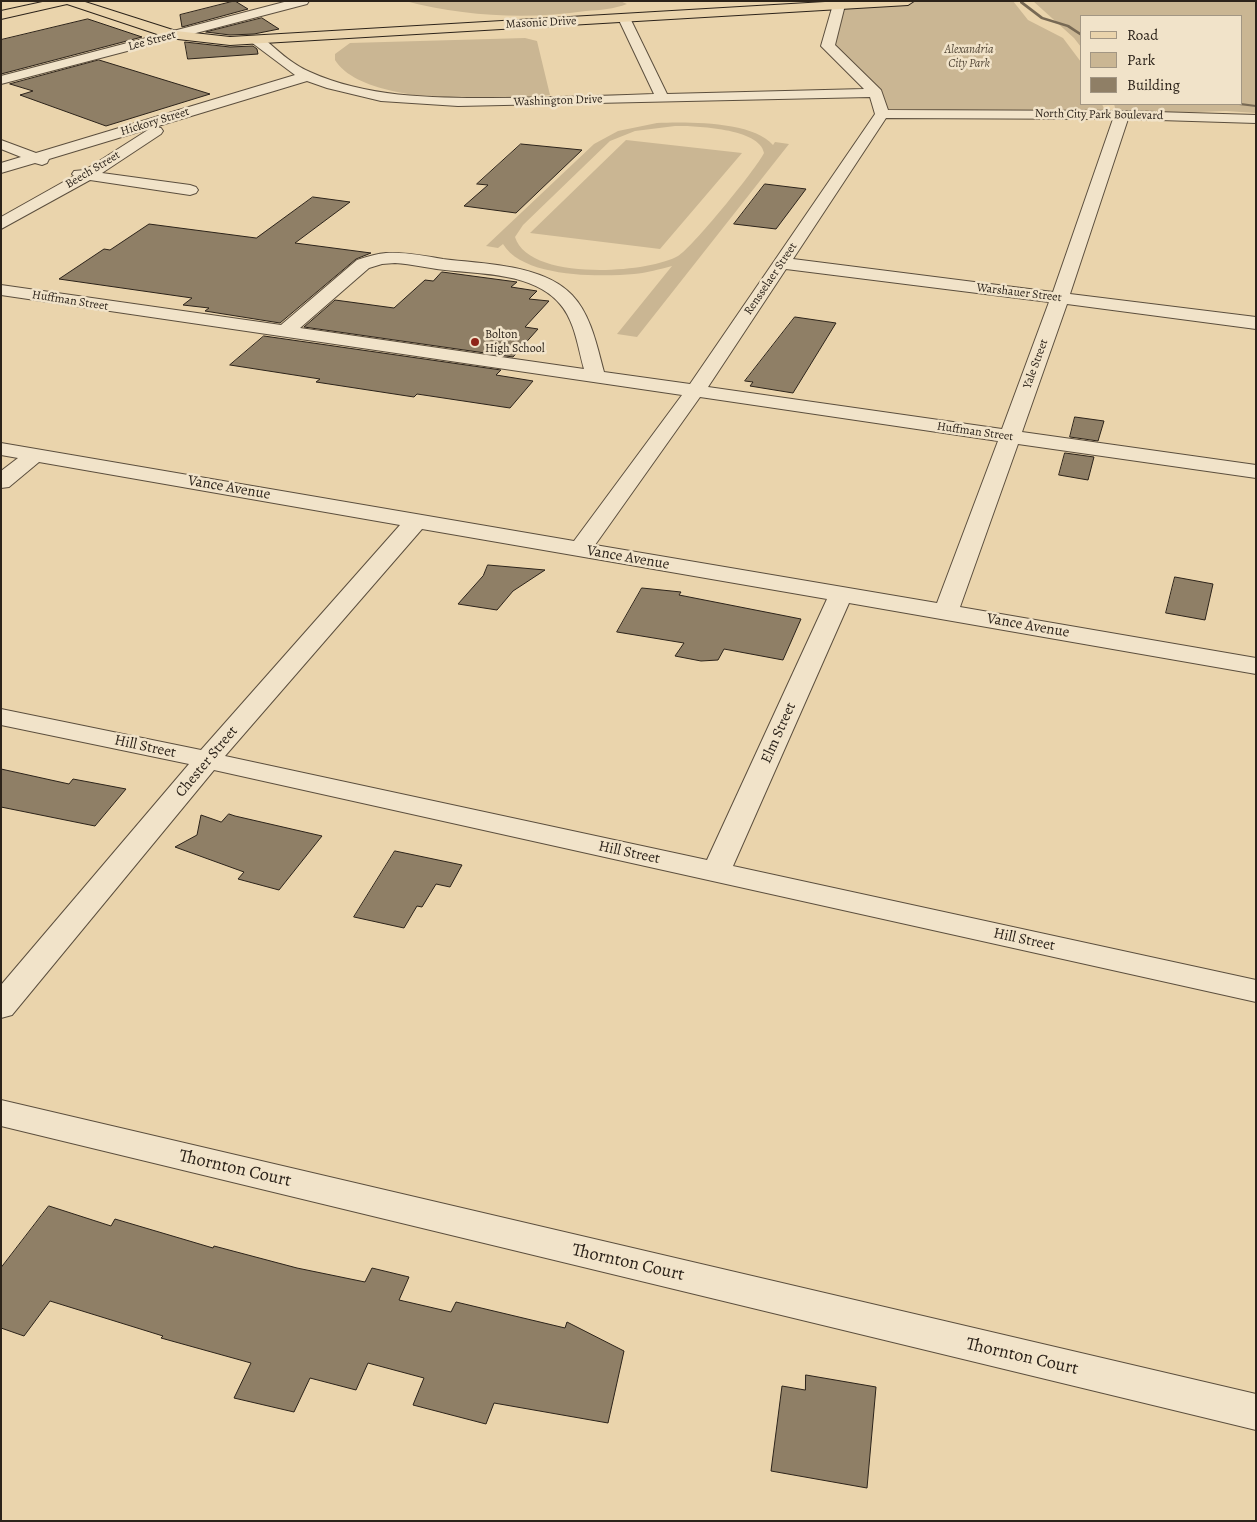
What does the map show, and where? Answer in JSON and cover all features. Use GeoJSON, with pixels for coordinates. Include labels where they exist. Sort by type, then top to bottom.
{"type":"FeatureCollection","features":[{"type":"Feature","properties":{"kind":"main road"},"geometry":{"type":"LineString","coordinates":[[1,15],[65,1]]}},
{"type":"Feature","properties":{"kind":"main road","name":"Masonic Drive"},"geometry":{"type":"LineString","coordinates":[[69,1],[174,35],[201,39],[256,39],[624,18],[839,3],[908,1]]}},
{"type":"Feature","properties":{"kind":"street","name":"Lee Street"},"geometry":{"type":"LineString","coordinates":[[1,80],[303,1]]}},
{"type":"Feature","properties":{"kind":"street"},"geometry":{"type":"LineString","coordinates":[[839,3],[828,46],[876,93],[882,114]]}},
{"type":"Feature","properties":{"kind":"street"},"geometry":{"type":"LineString","coordinates":[[624,18],[662,98]]}},
{"type":"Feature","properties":{"kind":"street","name":"Washington Drive"},"geometry":{"type":"LineString","coordinates":[[256,39],[279,58],[308,76],[356,91],[401,98],[450,102],[876,93]]}},
{"type":"Feature","properties":{"kind":"street","name":"Hickory Street"},"geometry":{"type":"LineString","coordinates":[[1,168],[308,76]]}},
{"type":"Feature","properties":{"kind":"street","name":"Beech Street"},"geometry":{"type":"LineString","coordinates":[[1,224],[86,176],[183,114]]}},
{"type":"Feature","properties":{"kind":"street","name":"North City Park Boulevard"},"geometry":{"type":"LineString","coordinates":[[882,114],[1122,114],[1256,120]]}},
{"type":"Feature","properties":{"kind":"street","name":"Rensselaer Street"},"geometry":{"type":"LineString","coordinates":[[580,549],[694,391],[882,114]]}},
{"type":"Feature","properties":{"kind":"street","name":"Yale Street"},"geometry":{"type":"LineString","coordinates":[[946,612],[1060,298],[1122,114]]}},
{"type":"Feature","properties":{"kind":"street"},"geometry":{"type":"LineString","coordinates":[[1,144],[86,176],[190,190]]}},
{"type":"Feature","properties":{"kind":"street"},"geometry":{"type":"LineString","coordinates":[[284,332],[363,264],[374,260],[405,259],[481,269],[515,274],[550,288],[564,297],[575,310],[596,377]]}},
{"type":"Feature","properties":{"kind":"street","name":"Warshauer Street"},"geometry":{"type":"LineString","coordinates":[[782,264],[1256,323]]}},
{"type":"Feature","properties":{"kind":"street","name":"Huffman Street"},"geometry":{"type":"LineString","coordinates":[[1,290],[139,312],[1256,472]]}},
{"type":"Feature","properties":{"kind":"street","name":"Vance Avenue"},"geometry":{"type":"LineString","coordinates":[[1,449],[1256,666]]}},
{"type":"Feature","properties":{"kind":"street"},"geometry":{"type":"LineString","coordinates":[[1,482],[35,455]]}},
{"type":"Feature","properties":{"kind":"street","name":"Chester Street"},"geometry":{"type":"LineString","coordinates":[[1,1007],[207,760],[417,520]]}},
{"type":"Feature","properties":{"kind":"street","name":"Elm Street"},"geometry":{"type":"LineString","coordinates":[[716,872],[841,594]]}},
{"type":"Feature","properties":{"kind":"street","name":"Hill Street"},"geometry":{"type":"LineString","coordinates":[[1,717],[207,760],[1256,990]]}},
{"type":"Feature","properties":{"kind":"street","name":"Thornton Court"},"geometry":{"type":"LineString","coordinates":[[1,1113],[1256,1412]]}},
{"type":"Feature","properties":{"kind":"green space"},"geometry":{"type":"Polygon","coordinates":[[[405,1],[620,1],[627,4],[602,10],[517,16],[472,13],[405,1]]]}},
{"type":"Feature","properties":{"kind":"green space","name":"Alexandria City Park"},"geometry":{"type":"Polygon","coordinates":[[[909,1],[1013,1],[1028,20],[1063,38],[1080,61],[1080,105],[1102,105],[1105,111],[890,112],[873,83],[834,46],[840,5],[909,1]]]}},
{"type":"Feature","properties":{"kind":"green space"},"geometry":{"type":"Polygon","coordinates":[[[1033,1],[1256,1],[1256,113],[1226,111],[1117,115],[1114,105],[1242,105],[1242,15],[1080,15],[1080,46],[1033,1]]]}},
{"type":"Feature","properties":{"kind":"green space"},"geometry":{"type":"Polygon","coordinates":[[[525,38],[537,41],[550,95],[501,99],[469,99],[403,93],[374,86],[350,75],[335,60],[335,54],[350,43],[525,38]]]}},
{"type":"Feature","properties":{"kind":"green space"},"geometry":{"type":"Polygon","coordinates":[[[657,123],[701,123],[735,127],[750,131],[763,137],[773,145],[775,142],[789,144],[637,337],[617,334],[672,266],[644,273],[619,275],[563,273],[527,263],[513,255],[503,244],[498,248],[486,246],[594,144],[618,131],[657,123]],[[684,126],[635,131],[610,141],[523,225],[515,237],[524,251],[541,261],[564,267],[589,270],[616,270],[641,267],[678,256],[696,239],[723,207],[764,153],[760,145],[751,138],[739,133],[684,126]]]}},
{"type":"Feature","properties":{"kind":"green space"},"geometry":{"type":"Polygon","coordinates":[[[626,140],[742,153],[660,249],[530,233],[626,140]]]}},
{"type":"Feature","properties":{"kind":"building"},"geometry":{"type":"Polygon","coordinates":[[[235,1],[248,9],[182,27],[180,15],[235,1]]]}},
{"type":"Feature","properties":{"kind":"building"},"geometry":{"type":"Polygon","coordinates":[[[262,18],[279,29],[254,34],[230,35],[206,32],[262,18]]]}},
{"type":"Feature","properties":{"kind":"building"},"geometry":{"type":"Polygon","coordinates":[[[88,19],[142,37],[1,74],[1,40],[88,19]]]}},
{"type":"Feature","properties":{"kind":"building"},"geometry":{"type":"Polygon","coordinates":[[[185,42],[230,47],[253,46],[257,49],[258,54],[188,59],[185,42]]]}},
{"type":"Feature","properties":{"kind":"building"},"geometry":{"type":"Polygon","coordinates":[[[99,60],[210,94],[106,126],[20,95],[33,91],[10,84],[99,60]]]}},
{"type":"Feature","properties":{"kind":"building"},"geometry":{"type":"Polygon","coordinates":[[[521,144],[582,150],[516,213],[464,206],[488,185],[477,184],[521,144]]]}},
{"type":"Feature","properties":{"kind":"building"},"geometry":{"type":"Polygon","coordinates":[[[765,184],[806,189],[776,229],[734,224],[765,184]]]}},
{"type":"Feature","properties":{"kind":"building"},"geometry":{"type":"Polygon","coordinates":[[[313,197],[350,202],[295,243],[371,253],[356,259],[280,323],[205,311],[209,308],[183,305],[192,298],[59,279],[104,249],[110,250],[149,224],[256,238],[313,197]]]}},
{"type":"Feature","properties":{"kind":"building"},"geometry":{"type":"Polygon","coordinates":[[[442,272],[517,282],[511,287],[537,291],[529,299],[549,301],[525,327],[538,329],[513,357],[304,327],[335,300],[394,308],[425,280],[433,281],[442,272]]]}},
{"type":"Feature","properties":{"kind":"building"},"geometry":{"type":"Polygon","coordinates":[[[795,317],[836,323],[793,393],[750,386],[753,382],[745,381],[795,317]]]}},
{"type":"Feature","properties":{"kind":"building"},"geometry":{"type":"Polygon","coordinates":[[[264,336],[501,370],[496,375],[533,381],[510,408],[417,394],[414,397],[316,382],[320,379],[230,365],[264,336]]]}},
{"type":"Feature","properties":{"kind":"building"},"geometry":{"type":"Polygon","coordinates":[[[1075,417],[1104,421],[1098,441],[1070,437],[1075,417]]]}},
{"type":"Feature","properties":{"kind":"building"},"geometry":{"type":"Polygon","coordinates":[[[1065,453],[1094,457],[1088,480],[1059,475],[1065,453]]]}},
{"type":"Feature","properties":{"kind":"building"},"geometry":{"type":"Polygon","coordinates":[[[488,565],[545,570],[513,591],[497,610],[458,604],[483,576],[488,565]]]}},
{"type":"Feature","properties":{"kind":"building"},"geometry":{"type":"Polygon","coordinates":[[[1175,577],[1213,584],[1205,620],[1166,613],[1175,577]]]}},
{"type":"Feature","properties":{"kind":"building"},"geometry":{"type":"Polygon","coordinates":[[[642,588],[681,592],[679,595],[801,619],[783,660],[724,649],[718,660],[701,661],[675,656],[684,643],[617,632],[642,588]]]}},
{"type":"Feature","properties":{"kind":"building"},"geometry":{"type":"Polygon","coordinates":[[[1,769],[69,784],[73,779],[126,789],[95,826],[1,807],[1,769]]]}},
{"type":"Feature","properties":{"kind":"building"},"geometry":{"type":"Polygon","coordinates":[[[229,814],[322,836],[279,890],[238,879],[244,872],[175,847],[197,835],[201,815],[221,822],[229,814]]]}},
{"type":"Feature","properties":{"kind":"building"},"geometry":{"type":"Polygon","coordinates":[[[395,851],[462,865],[450,887],[436,884],[422,907],[417,906],[404,928],[354,917],[395,851]]]}},
{"type":"Feature","properties":{"kind":"building"},"geometry":{"type":"Polygon","coordinates":[[[49,1206],[111,1226],[115,1219],[213,1248],[214,1246],[297,1268],[365,1282],[372,1268],[409,1277],[399,1300],[451,1312],[456,1302],[565,1328],[567,1322],[624,1351],[608,1423],[494,1403],[486,1424],[413,1405],[424,1378],[368,1363],[356,1390],[310,1378],[294,1412],[234,1398],[251,1363],[161,1338],[163,1336],[50,1301],[24,1336],[1,1328],[1,1268],[49,1206]]]}},
{"type":"Feature","properties":{"kind":"building"},"geometry":{"type":"Polygon","coordinates":[[[806,1375],[876,1387],[867,1488],[771,1471],[782,1386],[805,1390],[806,1375]]]}},
{"type":"Feature","properties":{"kind":"waterway"},"geometry":{"type":"LineString","coordinates":[[1021,2],[1042,18],[1068,26],[1080,34]]}},
{"type":"Feature","properties":{"kind":"waterway"},"geometry":{"type":"LineString","coordinates":[[1242,104],[1256,106]]}},
{"type":"Feature","properties":{"kind":"place","name":"Bolton High School"},"geometry":{"type":"Point","coordinates":[475,342]}}]}
